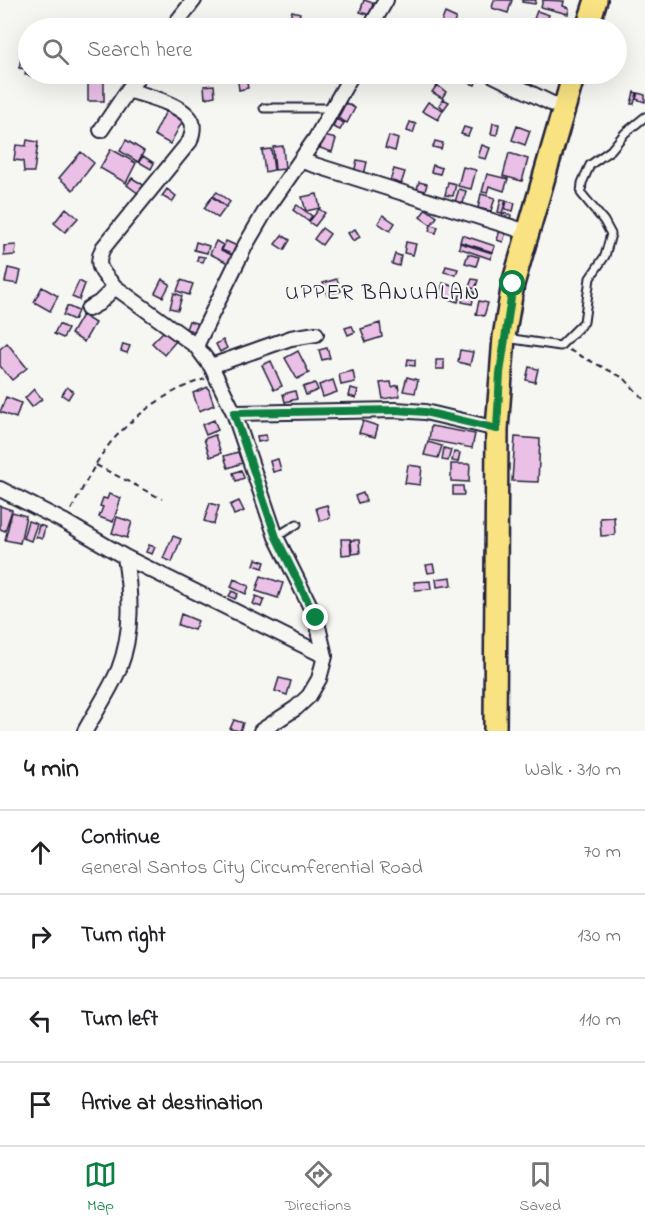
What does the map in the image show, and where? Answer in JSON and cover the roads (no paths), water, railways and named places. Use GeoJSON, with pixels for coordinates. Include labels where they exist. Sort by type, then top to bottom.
{"type":"FeatureCollection","features":[{"type":"Feature","properties":{"kind":"main road"},"geometry":{"type":"LineString","coordinates":[[590,18],[596,0]]}},
{"type":"Feature","properties":{"kind":"main road"},"geometry":{"type":"LineString","coordinates":[[495,731],[497,429],[504,337],[513,284],[571,84]]}},
{"type":"Feature","properties":{"kind":"street"},"geometry":{"type":"LineString","coordinates":[[180,18],[194,0]]}},
{"type":"Feature","properties":{"kind":"street"},"geometry":{"type":"LineString","coordinates":[[376,18],[386,0]]}},
{"type":"Feature","properties":{"kind":"street"},"geometry":{"type":"LineString","coordinates":[[101,130],[132,84]]}},
{"type":"Feature","properties":{"kind":"street"},"geometry":{"type":"LineString","coordinates":[[196,346],[245,246],[266,210],[302,160],[346,84]]}},
{"type":"Feature","properties":{"kind":"street"},"geometry":{"type":"LineString","coordinates":[[512,84],[563,109]]}},
{"type":"Feature","properties":{"kind":"street"},"geometry":{"type":"LineString","coordinates":[[128,90],[178,108],[192,123],[193,131],[190,141],[103,248],[99,257],[100,269],[115,287],[196,346],[214,371],[234,413],[276,537],[316,618],[325,656],[319,680],[309,696],[296,708],[261,731]]}},
{"type":"Feature","properties":{"kind":"street"},"geometry":{"type":"LineString","coordinates":[[302,160],[424,201],[527,232]]}},
{"type":"Feature","properties":{"kind":"street"},"geometry":{"type":"LineString","coordinates":[[88,309],[99,303],[115,287]]}},
{"type":"Feature","properties":{"kind":"street"},"geometry":{"type":"LineString","coordinates":[[214,371],[291,338],[316,334]]}},
{"type":"Feature","properties":{"kind":"street"},"geometry":{"type":"LineString","coordinates":[[234,413],[396,410],[425,412],[497,429]]}},
{"type":"Feature","properties":{"kind":"street"},"geometry":{"type":"LineString","coordinates":[[0,489],[65,522],[125,557],[325,656]]}},
{"type":"Feature","properties":{"kind":"street"},"geometry":{"type":"LineString","coordinates":[[85,731],[119,669],[128,638],[131,606],[125,557]]}},
{"type":"Feature","properties":{"kind":"lane"},"geometry":{"type":"LineString","coordinates":[[264,108],[332,108]]}},
{"type":"Feature","properties":{"kind":"lane"},"geometry":{"type":"LineString","coordinates":[[504,337],[560,346],[584,322],[590,278],[605,255],[611,234],[604,221],[581,193],[582,183],[590,165],[611,150],[625,133],[645,117]]}},
{"type":"Feature","properties":{"kind":"lane"},"geometry":{"type":"LineString","coordinates":[[276,537],[297,524]]}},
{"type":"Feature","properties":{"kind":"district","name":"UPPER BANUALAN"},"geometry":{"type":"Point","coordinates":[383,294]}}]}
